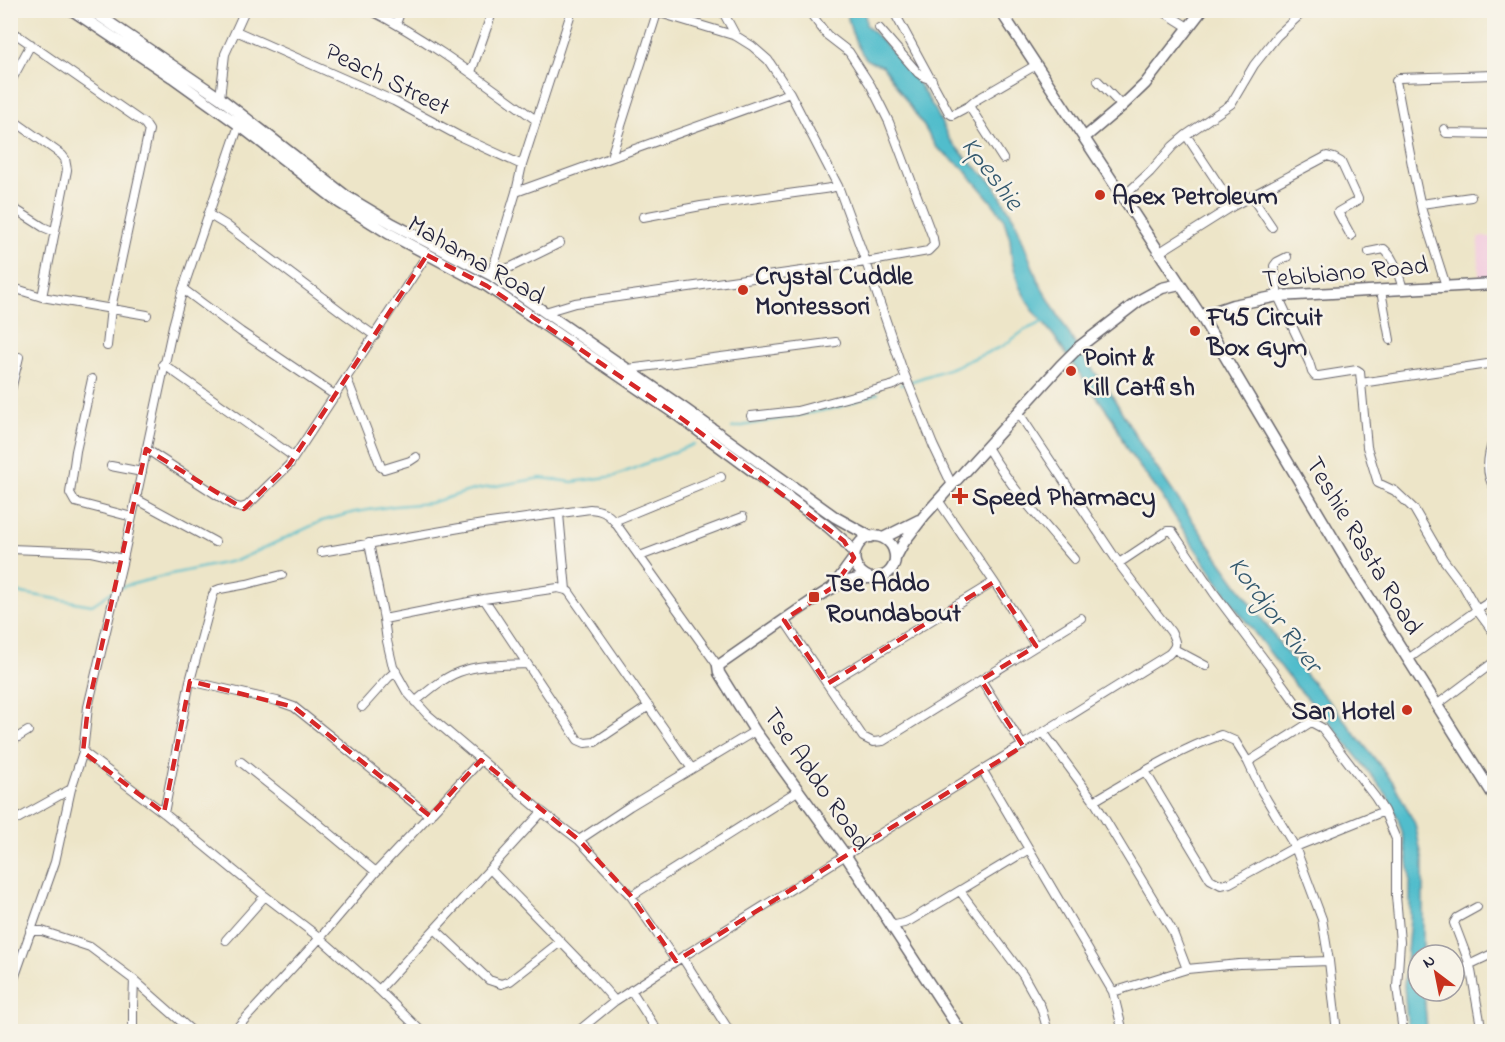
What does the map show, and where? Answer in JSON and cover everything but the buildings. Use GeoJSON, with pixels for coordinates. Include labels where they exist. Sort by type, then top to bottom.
{"type":"FeatureCollection","features":[{"type":"Feature","properties":{"kind":"street","name":"Mahama Road"},"geometry":{"type":"LineString","coordinates":[[72,10],[172,77],[362,218],[487,286],[677,415],[827,526],[844,541],[854,556]]}},
{"type":"Feature","properties":{"kind":"street","name":"Mahama Road"},"geometry":{"type":"LineString","coordinates":[[91,10],[220,98],[346,196],[393,224],[492,271],[545,312],[835,517],[871,537]]}},
{"type":"Feature","properties":{"kind":"street"},"geometry":{"type":"LineString","coordinates":[[220,98],[225,54],[245,10]]}},
{"type":"Feature","properties":{"kind":"street"},"geometry":{"type":"LineString","coordinates":[[370,10],[471,72],[536,120]]}},
{"type":"Feature","properties":{"kind":"street"},"geometry":{"type":"LineString","coordinates":[[396,24],[401,10]]}},
{"type":"Feature","properties":{"kind":"street"},"geometry":{"type":"LineString","coordinates":[[471,72],[493,10]]}},
{"type":"Feature","properties":{"kind":"street"},"geometry":{"type":"LineString","coordinates":[[492,271],[522,165],[572,10]]}},
{"type":"Feature","properties":{"kind":"street"},"geometry":{"type":"LineString","coordinates":[[722,10],[736,36]]}},
{"type":"Feature","properties":{"kind":"street"},"geometry":{"type":"LineString","coordinates":[[545,312],[575,303],[866,262],[928,251],[934,245],[890,122],[877,95],[849,52],[827,34],[808,10]]}},
{"type":"Feature","properties":{"kind":"street"},"geometry":{"type":"LineString","coordinates":[[893,10],[952,115],[1036,65]]}},
{"type":"Feature","properties":{"kind":"street","name":"Teshie Rasta Road"},"geometry":{"type":"LineString","coordinates":[[1000,10],[1201,316],[1348,562],[1494,796]]}},
{"type":"Feature","properties":{"kind":"street"},"geometry":{"type":"LineString","coordinates":[[1161,10],[1188,27]]}},
{"type":"Feature","properties":{"kind":"street"},"geometry":{"type":"LineString","coordinates":[[1084,138],[1145,84],[1202,10]]}},
{"type":"Feature","properties":{"kind":"street"},"geometry":{"type":"LineString","coordinates":[[1123,197],[1173,146],[1231,104],[1254,65],[1277,36],[1305,10]]}},
{"type":"Feature","properties":{"kind":"street"},"geometry":{"type":"LineString","coordinates":[[611,157],[654,12],[736,36],[768,60],[790,93],[838,186],[906,379],[952,485]]}},
{"type":"Feature","properties":{"kind":"street"},"geometry":{"type":"LineString","coordinates":[[879,28],[918,72],[932,80]]}},
{"type":"Feature","properties":{"kind":"street"},"geometry":{"type":"LineString","coordinates":[[10,30],[145,124],[148,130],[111,308],[106,346]]}},
{"type":"Feature","properties":{"kind":"street","name":"Peach Street"},"geometry":{"type":"LineString","coordinates":[[236,31],[394,101],[459,136],[522,165]]}},
{"type":"Feature","properties":{"kind":"street"},"geometry":{"type":"LineString","coordinates":[[10,83],[31,44]]}},
{"type":"Feature","properties":{"kind":"street"},"geometry":{"type":"LineString","coordinates":[[1446,286],[1421,204],[1409,154],[1396,81],[1400,78],[1494,75]]}},
{"type":"Feature","properties":{"kind":"street"},"geometry":{"type":"LineString","coordinates":[[1098,81],[1122,106]]}},
{"type":"Feature","properties":{"kind":"street"},"geometry":{"type":"LineString","coordinates":[[516,192],[790,93]]}},
{"type":"Feature","properties":{"kind":"street"},"geometry":{"type":"LineString","coordinates":[[969,106],[1003,159]]}},
{"type":"Feature","properties":{"kind":"street"},"geometry":{"type":"LineString","coordinates":[[10,118],[62,154],[67,170],[42,297]]}},
{"type":"Feature","properties":{"kind":"street"},"geometry":{"type":"LineString","coordinates":[[10,990],[56,862],[71,789],[83,752],[88,707],[123,559],[164,364],[183,289],[239,126]]}},
{"type":"Feature","properties":{"kind":"street"},"geometry":{"type":"LineString","coordinates":[[1444,129],[1446,133],[1494,135]]}},
{"type":"Feature","properties":{"kind":"street"},"geometry":{"type":"LineString","coordinates":[[1186,135],[1233,206]]}},
{"type":"Feature","properties":{"kind":"street"},"geometry":{"type":"LineString","coordinates":[[1160,252],[1233,206],[1327,156],[1341,162],[1358,199],[1338,212],[1351,236]]}},
{"type":"Feature","properties":{"kind":"street"},"geometry":{"type":"LineString","coordinates":[[643,217],[838,186]]}},
{"type":"Feature","properties":{"kind":"street"},"geometry":{"type":"LineString","coordinates":[[1251,196],[1272,227]]}},
{"type":"Feature","properties":{"kind":"street"},"geometry":{"type":"LineString","coordinates":[[1421,204],[1471,197]]}},
{"type":"Feature","properties":{"kind":"street"},"geometry":{"type":"LineString","coordinates":[[10,206],[55,232]]}},
{"type":"Feature","properties":{"kind":"street"},"geometry":{"type":"LineString","coordinates":[[208,213],[375,336]]}},
{"type":"Feature","properties":{"kind":"street"},"geometry":{"type":"LineString","coordinates":[[492,271],[511,267],[560,243]]}},
{"type":"Feature","properties":{"kind":"street"},"geometry":{"type":"LineString","coordinates":[[1369,252],[1384,249],[1391,255],[1403,289]]}},
{"type":"Feature","properties":{"kind":"street"},"geometry":{"type":"LineString","coordinates":[[146,449],[234,506],[242,508],[248,506],[289,465],[428,255]]}},
{"type":"Feature","properties":{"kind":"street"},"geometry":{"type":"LineString","coordinates":[[1287,257],[1274,266],[1278,296],[1312,372],[1315,376],[1356,370],[1360,372],[1367,447],[1378,483],[1395,491],[1414,509],[1443,559],[1494,633]]}},
{"type":"Feature","properties":{"kind":"street"},"geometry":{"type":"LineString","coordinates":[[321,552],[483,524],[590,509],[601,510],[614,521],[718,666],[833,587],[853,580],[885,576],[895,564],[904,542],[924,516],[1079,347],[1140,300],[1162,288],[1180,284]]}},
{"type":"Feature","properties":{"kind":"street","name":"Tebibiano Road"},"geometry":{"type":"LineString","coordinates":[[1201,316],[1233,305],[1278,296],[1494,284]]}},
{"type":"Feature","properties":{"kind":"street"},"geometry":{"type":"LineString","coordinates":[[10,287],[42,297],[147,315]]}},
{"type":"Feature","properties":{"kind":"street"},"geometry":{"type":"LineString","coordinates":[[183,289],[336,396]]}},
{"type":"Feature","properties":{"kind":"street"},"geometry":{"type":"LineString","coordinates":[[1382,291],[1390,340]]}},
{"type":"Feature","properties":{"kind":"street"},"geometry":{"type":"LineString","coordinates":[[628,369],[836,342]]}},
{"type":"Feature","properties":{"kind":"street"},"geometry":{"type":"LineString","coordinates":[[10,394],[19,357]]}},
{"type":"Feature","properties":{"kind":"street"},"geometry":{"type":"LineString","coordinates":[[1361,383],[1494,363]]}},
{"type":"Feature","properties":{"kind":"street"},"geometry":{"type":"LineString","coordinates":[[164,364],[294,457]]}},
{"type":"Feature","properties":{"kind":"street"},"geometry":{"type":"LineString","coordinates":[[92,379],[75,451],[69,493],[75,502],[132,517]]}},
{"type":"Feature","properties":{"kind":"street"},"geometry":{"type":"LineString","coordinates":[[347,379],[381,467],[390,468],[416,457]]}},
{"type":"Feature","properties":{"kind":"street"},"geometry":{"type":"LineString","coordinates":[[751,416],[797,411],[894,385],[906,379]]}},
{"type":"Feature","properties":{"kind":"street"},"geometry":{"type":"LineString","coordinates":[[577,1032],[631,990],[679,959],[1044,733],[1174,649],[1175,641],[1171,632],[1119,563],[1018,412]]}},
{"type":"Feature","properties":{"kind":"street"},"geometry":{"type":"LineString","coordinates":[[1494,438],[1487,462],[1494,487]]}},
{"type":"Feature","properties":{"kind":"street"},"geometry":{"type":"LineString","coordinates":[[987,447],[1013,486],[1074,559]]}},
{"type":"Feature","properties":{"kind":"street"},"geometry":{"type":"LineString","coordinates":[[111,466],[142,472]]}},
{"type":"Feature","properties":{"kind":"street"},"geometry":{"type":"LineString","coordinates":[[614,521],[722,477]]}},
{"type":"Feature","properties":{"kind":"street"},"geometry":{"type":"LineString","coordinates":[[136,499],[215,542]]}},
{"type":"Feature","properties":{"kind":"street"},"geometry":{"type":"LineString","coordinates":[[938,500],[1036,646]]}},
{"type":"Feature","properties":{"kind":"street"},"geometry":{"type":"LineString","coordinates":[[559,514],[566,590],[692,769]]}},
{"type":"Feature","properties":{"kind":"street"},"geometry":{"type":"LineString","coordinates":[[883,538],[924,516]]}},
{"type":"Feature","properties":{"kind":"street"},"geometry":{"type":"LineString","coordinates":[[640,556],[743,517]]}},
{"type":"Feature","properties":{"kind":"street"},"geometry":{"type":"LineString","coordinates":[[1119,563],[1167,531],[1172,531],[1214,593],[1311,722],[1322,728],[1384,811],[1396,839],[1396,896],[1400,942],[1397,987],[1403,1032]]}},
{"type":"Feature","properties":{"kind":"street"},"geometry":{"type":"LineString","coordinates":[[833,587],[854,556],[857,546],[863,540],[871,537],[883,538],[890,542],[896,557]]}},
{"type":"Feature","properties":{"kind":"street"},"geometry":{"type":"LineString","coordinates":[[369,543],[387,641],[396,671],[407,692],[427,714],[542,812],[579,840],[631,896],[730,1032]]}},
{"type":"Feature","properties":{"kind":"street"},"geometry":{"type":"LineString","coordinates":[[10,549],[91,552],[123,559]]}},
{"type":"Feature","properties":{"kind":"street"},"geometry":{"type":"LineString","coordinates":[[854,556],[855,565],[870,578]]}},
{"type":"Feature","properties":{"kind":"street"},"geometry":{"type":"LineString","coordinates":[[165,813],[190,681],[215,591],[282,575]]}},
{"type":"Feature","properties":{"kind":"street"},"geometry":{"type":"LineString","coordinates":[[827,684],[994,582]]}},
{"type":"Feature","properties":{"kind":"street"},"geometry":{"type":"LineString","coordinates":[[384,619],[484,599],[558,588],[566,590]]}},
{"type":"Feature","properties":{"kind":"street"},"geometry":{"type":"LineString","coordinates":[[484,599],[578,740],[585,743],[595,741],[649,706]]}},
{"type":"Feature","properties":{"kind":"street"},"geometry":{"type":"LineString","coordinates":[[1408,659],[1494,599]]}},
{"type":"Feature","properties":{"kind":"street"},"geometry":{"type":"LineString","coordinates":[[784,620],[863,737],[873,742],[883,741],[1081,618]]}},
{"type":"Feature","properties":{"kind":"street"},"geometry":{"type":"LineString","coordinates":[[1174,649],[1206,666]]}},
{"type":"Feature","properties":{"kind":"street"},"geometry":{"type":"LineString","coordinates":[[1438,704],[1494,662]]}},
{"type":"Feature","properties":{"kind":"street"},"geometry":{"type":"LineString","coordinates":[[415,702],[432,687],[458,672],[479,667],[526,664]]}},
{"type":"Feature","properties":{"kind":"street","name":"Tse Addo Road"},"geometry":{"type":"LineString","coordinates":[[718,666],[719,673],[755,731],[846,856],[961,1032]]}},
{"type":"Feature","properties":{"kind":"street"},"geometry":{"type":"LineString","coordinates":[[362,707],[396,671]]}},
{"type":"Feature","properties":{"kind":"street"},"geometry":{"type":"LineString","coordinates":[[981,680],[1023,746]]}},
{"type":"Feature","properties":{"kind":"street"},"geometry":{"type":"LineString","coordinates":[[190,681],[277,700],[294,707],[430,816]]}},
{"type":"Feature","properties":{"kind":"street"},"geometry":{"type":"LineString","coordinates":[[1248,762],[1311,722]]}},
{"type":"Feature","properties":{"kind":"street"},"geometry":{"type":"LineString","coordinates":[[10,742],[27,731]]}},
{"type":"Feature","properties":{"kind":"street"},"geometry":{"type":"LineString","coordinates":[[579,840],[630,806],[755,731]]}},
{"type":"Feature","properties":{"kind":"street"},"geometry":{"type":"LineString","coordinates":[[1044,733],[1094,801],[1172,930],[1187,969]]}},
{"type":"Feature","properties":{"kind":"street"},"geometry":{"type":"LineString","coordinates":[[1094,801],[1197,743],[1221,735],[1235,741],[1295,847],[1322,919],[1337,1032]]}},
{"type":"Feature","properties":{"kind":"street"},"geometry":{"type":"LineString","coordinates":[[83,752],[165,813],[265,896],[320,938],[422,1032]]}},
{"type":"Feature","properties":{"kind":"street"},"geometry":{"type":"LineString","coordinates":[[233,1032],[320,938],[376,872],[482,760]]}},
{"type":"Feature","properties":{"kind":"street"},"geometry":{"type":"LineString","coordinates":[[241,762],[376,872]]}},
{"type":"Feature","properties":{"kind":"street"},"geometry":{"type":"LineString","coordinates":[[983,771],[1113,992],[1123,1032]]}},
{"type":"Feature","properties":{"kind":"street"},"geometry":{"type":"LineString","coordinates":[[1145,771],[1210,879],[1221,885],[1230,883],[1295,847],[1384,811]]}},
{"type":"Feature","properties":{"kind":"street"},"geometry":{"type":"LineString","coordinates":[[10,823],[71,789]]}},
{"type":"Feature","properties":{"kind":"street"},"geometry":{"type":"LineString","coordinates":[[631,896],[799,790]]}},
{"type":"Feature","properties":{"kind":"street"},"geometry":{"type":"LineString","coordinates":[[379,990],[542,812]]}},
{"type":"Feature","properties":{"kind":"street"},"geometry":{"type":"LineString","coordinates":[[891,926],[911,920],[1029,849]]}},
{"type":"Feature","properties":{"kind":"street"},"geometry":{"type":"LineString","coordinates":[[490,869],[587,969],[615,1002]]}},
{"type":"Feature","properties":{"kind":"street"},"geometry":{"type":"LineString","coordinates":[[960,891],[1023,975],[1041,1007],[1048,1032]]}},
{"type":"Feature","properties":{"kind":"street"},"geometry":{"type":"LineString","coordinates":[[226,940],[265,896]]}},
{"type":"Feature","properties":{"kind":"street"},"geometry":{"type":"LineString","coordinates":[[1478,907],[1457,918],[1454,923],[1470,965],[1482,1032]]}},
{"type":"Feature","properties":{"kind":"street"},"geometry":{"type":"LineString","coordinates":[[435,929],[489,980],[501,984],[510,981],[560,942]]}},
{"type":"Feature","properties":{"kind":"street"},"geometry":{"type":"LineString","coordinates":[[30,931],[42,931],[90,947],[134,980],[193,1032]]}},
{"type":"Feature","properties":{"kind":"street"},"geometry":{"type":"LineString","coordinates":[[1466,967],[1494,953]]}},
{"type":"Feature","properties":{"kind":"street"},"geometry":{"type":"LineString","coordinates":[[1113,992],[1187,969],[1239,964],[1329,961]]}},
{"type":"Feature","properties":{"kind":"street"},"geometry":{"type":"LineString","coordinates":[[133,1032],[134,980]]}},
{"type":"Feature","properties":{"kind":"street"},"geometry":{"type":"LineString","coordinates":[[631,990],[658,1032]]}},
{"type":"Feature","properties":{"kind":"highlighted area"},"geometry":{"type":"Polygon","coordinates":[[[427,255],[487,286],[677,415],[844,541],[854,558],[833,587],[784,620],[827,684],[994,582],[1036,646],[981,680],[1023,746],[676,961],[631,896],[579,840],[481,760],[430,816],[294,707],[190,681],[164,813],[83,752],[88,707],[146,449],[244,509],[289,465],[427,255]]]}},
{"type":"Feature","properties":{"kind":"shaded area"},"geometry":{"type":"Polygon","coordinates":[[[1478,237],[1494,237],[1494,278],[1479,278],[1478,237]]]}},
{"type":"Feature","properties":{"kind":"water"},"geometry":{"type":"Polygon","coordinates":[[[848,11],[865,11],[866,25],[890,49],[918,83],[936,111],[949,139],[992,182],[1015,220],[1038,281],[1082,356],[1110,392],[1143,448],[1285,651],[1338,712],[1393,782],[1415,824],[1423,862],[1423,943],[1408,943],[1410,874],[1404,839],[1387,795],[1326,718],[1294,684],[1238,611],[1161,495],[1127,450],[1113,419],[1032,309],[1019,286],[1012,261],[1010,239],[1003,217],[962,167],[936,147],[883,66],[865,57],[857,45],[848,11]]]}},
{"type":"Feature","properties":{"kind":"water"},"geometry":{"type":"Polygon","coordinates":[[[1406,963],[1406,1003],[1425,1003],[1427,1031],[1408,1031],[1404,986],[1406,963]]]}},
{"type":"Feature","properties":{"kind":"waterway"},"geometry":{"type":"LineString","coordinates":[[900,385],[951,368],[1003,346],[1025,330],[1045,321]]}},
{"type":"Feature","properties":{"kind":"waterway"},"geometry":{"type":"LineString","coordinates":[[732,428],[836,408],[878,393]]}},
{"type":"Feature","properties":{"kind":"waterway"},"geometry":{"type":"LineString","coordinates":[[118,588],[238,560],[322,521],[355,512],[430,503],[473,490],[541,478],[572,482],[615,476],[694,444]]}},
{"type":"Feature","properties":{"kind":"waterway"},"geometry":{"type":"LineString","coordinates":[[10,591],[92,605],[113,591]]}},
{"type":"Feature","properties":{"kind":"place","name":"Apex Petroleum"},"geometry":{"type":"Point","coordinates":[1100,195]}},
{"type":"Feature","properties":{"kind":"place","name":"Crystal Cuddle Montessori"},"geometry":{"type":"Point","coordinates":[743,290]}},
{"type":"Feature","properties":{"kind":"place","name":"F45 Circuit Box Gym"},"geometry":{"type":"Point","coordinates":[1195,331]}},
{"type":"Feature","properties":{"kind":"place","name":"Point & Kill Catfish"},"geometry":{"type":"Point","coordinates":[1071,371]}},
{"type":"Feature","properties":{"kind":"place","name":"Speed Pharmacy"},"geometry":{"type":"Point","coordinates":[960,496]}},
{"type":"Feature","properties":{"kind":"place","name":"Tse Addo Roundabout"},"geometry":{"type":"Point","coordinates":[814,597]}},
{"type":"Feature","properties":{"kind":"place","name":"San Hotel"},"geometry":{"type":"Point","coordinates":[1407,710]}},
{"type":"Feature","properties":{"kind":"water label","name":"Kpeshie"},"geometry":{"type":"Point","coordinates":[993,173]}},
{"type":"Feature","properties":{"kind":"water label","name":"Kordjor River"},"geometry":{"type":"Point","coordinates":[1276,614]}}]}
